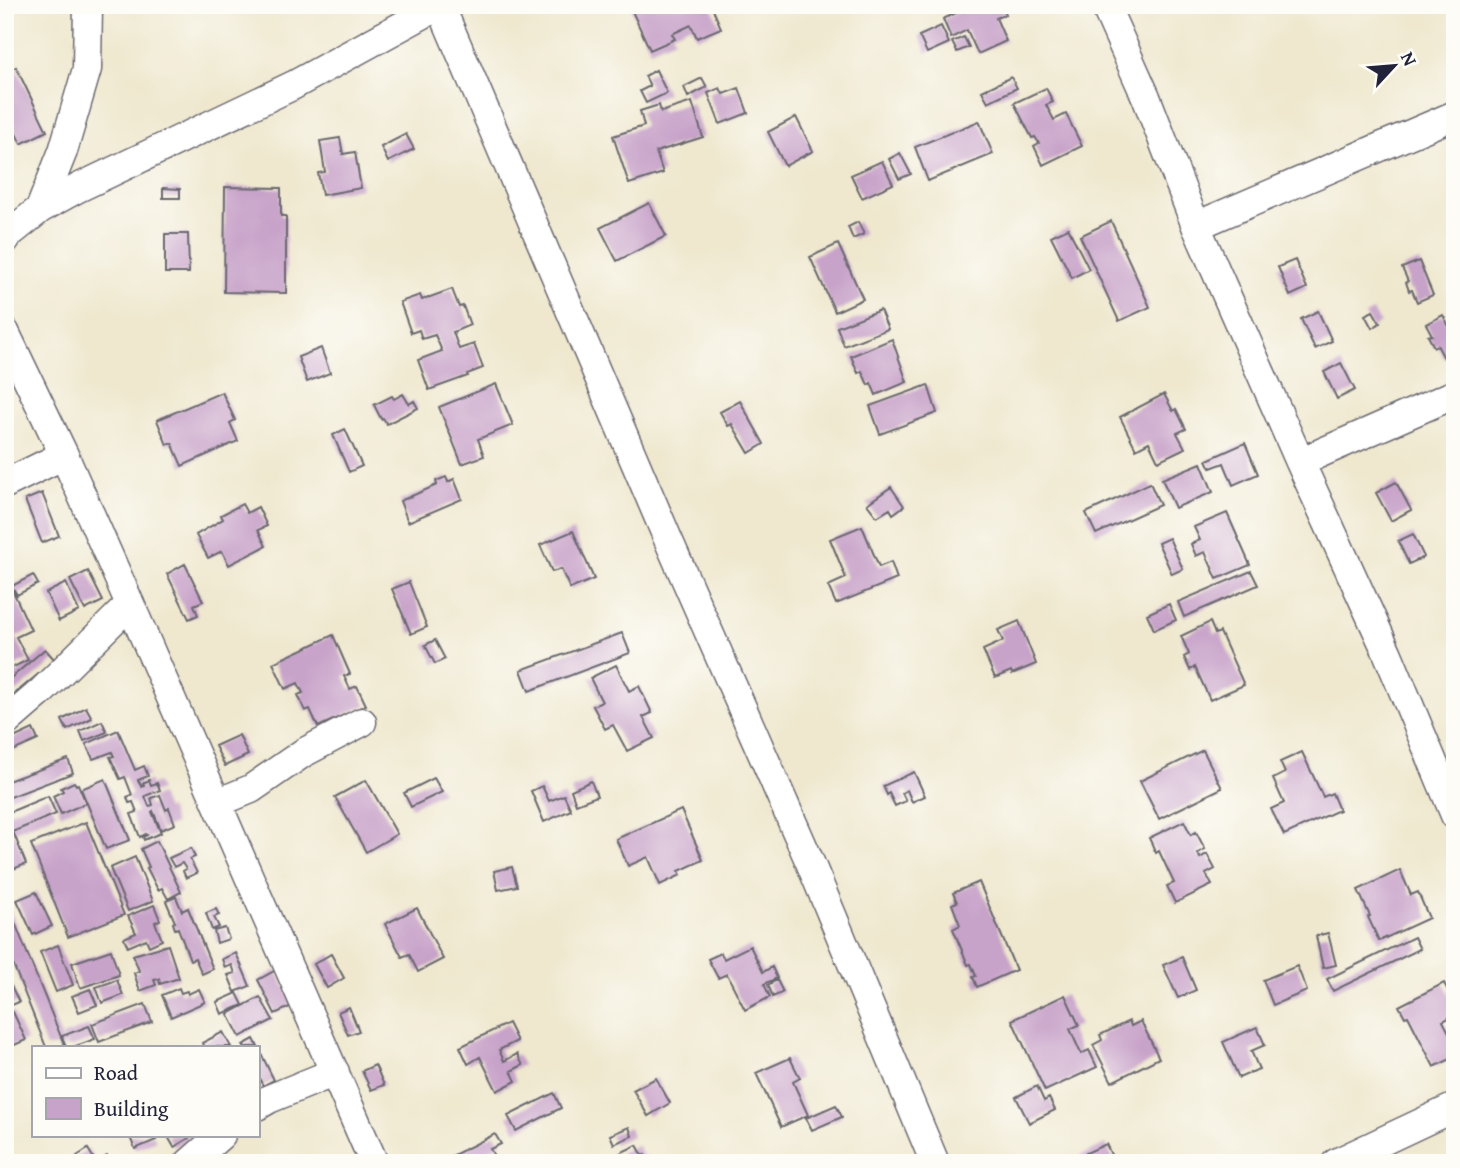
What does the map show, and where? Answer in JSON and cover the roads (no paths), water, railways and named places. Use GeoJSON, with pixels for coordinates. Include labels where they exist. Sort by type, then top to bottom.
{"type":"FeatureCollection","features":[{"type":"Feature","properties":{"kind":"street"},"geometry":{"type":"LineString","coordinates":[[40,209],[62,151],[87,69],[88,5]]}},
{"type":"Feature","properties":{"kind":"street"},"geometry":{"type":"LineString","coordinates":[[5,240],[40,209],[78,188],[294,85],[440,5],[667,537],[809,860],[935,1163]]}},
{"type":"Feature","properties":{"kind":"street"},"geometry":{"type":"LineString","coordinates":[[1105,5],[1146,97],[1196,226],[1387,652],[1455,815]]}},
{"type":"Feature","properties":{"kind":"street"},"geometry":{"type":"LineString","coordinates":[[1196,226],[1455,115]]}},
{"type":"Feature","properties":{"kind":"street"},"geometry":{"type":"LineString","coordinates":[[7,337],[64,455],[374,1163]]}},
{"type":"Feature","properties":{"kind":"street"},"geometry":{"type":"LineString","coordinates":[[1300,462],[1455,394]]}},
{"type":"Feature","properties":{"kind":"street"},"geometry":{"type":"LineString","coordinates":[[5,484],[64,455]]}},
{"type":"Feature","properties":{"kind":"street"},"geometry":{"type":"LineString","coordinates":[[5,723],[42,691],[130,604]]}},
{"type":"Feature","properties":{"kind":"street"},"geometry":{"type":"LineString","coordinates":[[217,803],[251,789],[303,753],[362,722]]}},
{"type":"Feature","properties":{"kind":"street"},"geometry":{"type":"LineString","coordinates":[[259,1105],[335,1072]]}},
{"type":"Feature","properties":{"kind":"street"},"geometry":{"type":"LineString","coordinates":[[1336,1163],[1455,1107]]}},
{"type":"Feature","properties":{"kind":"street"},"geometry":{"type":"LineString","coordinates":[[189,1163],[220,1136]]}}]}
